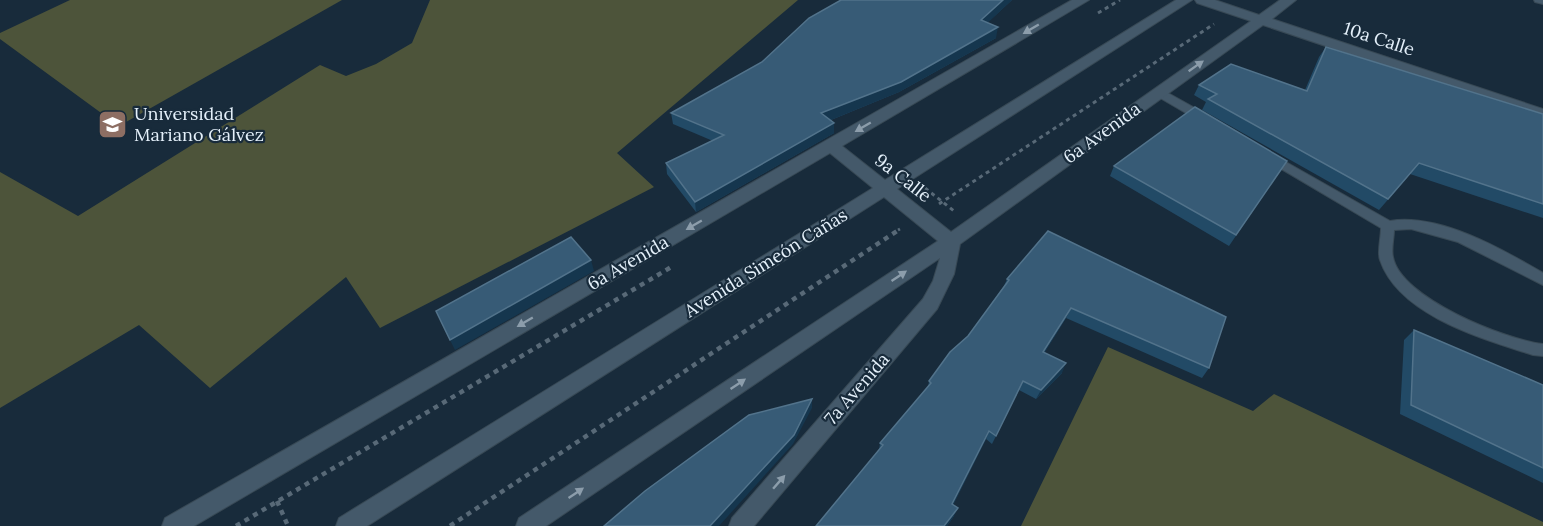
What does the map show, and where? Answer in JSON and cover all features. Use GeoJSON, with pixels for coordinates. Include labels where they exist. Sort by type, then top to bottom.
{"type":"FeatureCollection","features":[{"type":"Feature","properties":{"kind":"street","name":"6a Avenida"},"geometry":{"type":"LineString","coordinates":[[173,526],[1082,0]]}},
{"type":"Feature","properties":{"kind":"street","name":"Avenida Simeón Cañas"},"geometry":{"type":"LineString","coordinates":[[348,526],[1185,0]]}},
{"type":"Feature","properties":{"kind":"street","name":"10a Calle"},"geometry":{"type":"LineString","coordinates":[[1202,0],[1543,114]]}},
{"type":"Feature","properties":{"kind":"street","name":"6a Avenida"},"geometry":{"type":"LineString","coordinates":[[527,526],[951,241],[1289,0]]}},
{"type":"Feature","properties":{"kind":"street","name":"9a Calle"},"geometry":{"type":"LineString","coordinates":[[831,146],[951,241]]}},
{"type":"Feature","properties":{"kind":"street","name":"7a Avenida"},"geometry":{"type":"LineString","coordinates":[[740,526],[930,304],[942,284],[948,266],[951,241]]}},
{"type":"Feature","properties":{"kind":"lane"},"geometry":{"type":"LineString","coordinates":[[1159,92],[1218,127]]}},
{"type":"Feature","properties":{"kind":"lane"},"geometry":{"type":"LineString","coordinates":[[1258,150],[1388,226],[1409,223],[1449,235],[1499,255],[1543,280]]}},
{"type":"Feature","properties":{"kind":"lane"},"geometry":{"type":"LineString","coordinates":[[1388,226],[1386,260],[1402,285],[1428,306],[1473,330],[1543,350]]}},
{"type":"Feature","properties":{"kind":"path"},"geometry":{"type":"LineString","coordinates":[[1090,18],[1120,0]]}},
{"type":"Feature","properties":{"kind":"path"},"geometry":{"type":"LineString","coordinates":[[450,526],[1234,11]]}},
{"type":"Feature","properties":{"kind":"path"},"geometry":{"type":"LineString","coordinates":[[236,526],[678,263]]}},
{"type":"Feature","properties":{"kind":"path"},"geometry":{"type":"LineString","coordinates":[[265,472],[288,526]]}},
{"type":"Feature","properties":{"kind":"green space"},"geometry":{"type":"Polygon","coordinates":[[[70,0],[342,0],[119,126],[0,39],[0,33],[70,0]]]}},
{"type":"Feature","properties":{"kind":"green space"},"geometry":{"type":"Polygon","coordinates":[[[430,0],[798,0],[617,153],[654,187],[380,328],[346,277],[210,388],[139,325],[0,408],[0,172],[78,216],[320,65],[346,76],[376,64],[412,43],[430,0]]]}},
{"type":"Feature","properties":{"kind":"green space"},"geometry":{"type":"Polygon","coordinates":[[[1108,347],[1253,411],[1274,394],[1543,522],[1543,526],[1021,526],[1108,347]]]}},
{"type":"Feature","properties":{"kind":"building"},"geometry":{"type":"Polygon","coordinates":[[[841,0],[1003,0],[981,20],[998,27],[901,82],[821,113],[834,123],[695,202],[666,163],[724,135],[671,113],[762,62],[809,18],[841,0]]]}},
{"type":"Feature","properties":{"kind":"building"},"geometry":{"type":"Polygon","coordinates":[[[1326,47],[1543,114],[1543,204],[1419,163],[1388,199],[1208,99],[1217,94],[1199,85],[1231,64],[1307,91],[1326,47]]]}},
{"type":"Feature","properties":{"kind":"building"},"geometry":{"type":"Polygon","coordinates":[[[1195,107],[1287,161],[1236,235],[1114,166],[1195,107]]]}},
{"type":"Feature","properties":{"kind":"building"},"geometry":{"type":"Polygon","coordinates":[[[1048,231],[1226,317],[1209,368],[1071,308],[1043,352],[1066,363],[1041,390],[1023,381],[996,436],[989,431],[952,504],[958,508],[944,526],[816,526],[883,445],[880,443],[931,383],[929,381],[950,352],[968,336],[1009,280],[1007,279],[1048,231]]]}},
{"type":"Feature","properties":{"kind":"building"},"geometry":{"type":"Polygon","coordinates":[[[571,237],[591,260],[450,340],[436,311],[571,237]]]}},
{"type":"Feature","properties":{"kind":"building"},"geometry":{"type":"Polygon","coordinates":[[[1414,330],[1543,385],[1543,468],[1411,405],[1414,330]]]}},
{"type":"Feature","properties":{"kind":"building"},"geometry":{"type":"Polygon","coordinates":[[[812,399],[794,435],[710,526],[604,526],[645,491],[749,415],[812,399]]]}},
{"type":"Feature","properties":{"kind":"place","name":"Universidad Mariano Gálvez"},"geometry":{"type":"Point","coordinates":[113,124]}}]}
